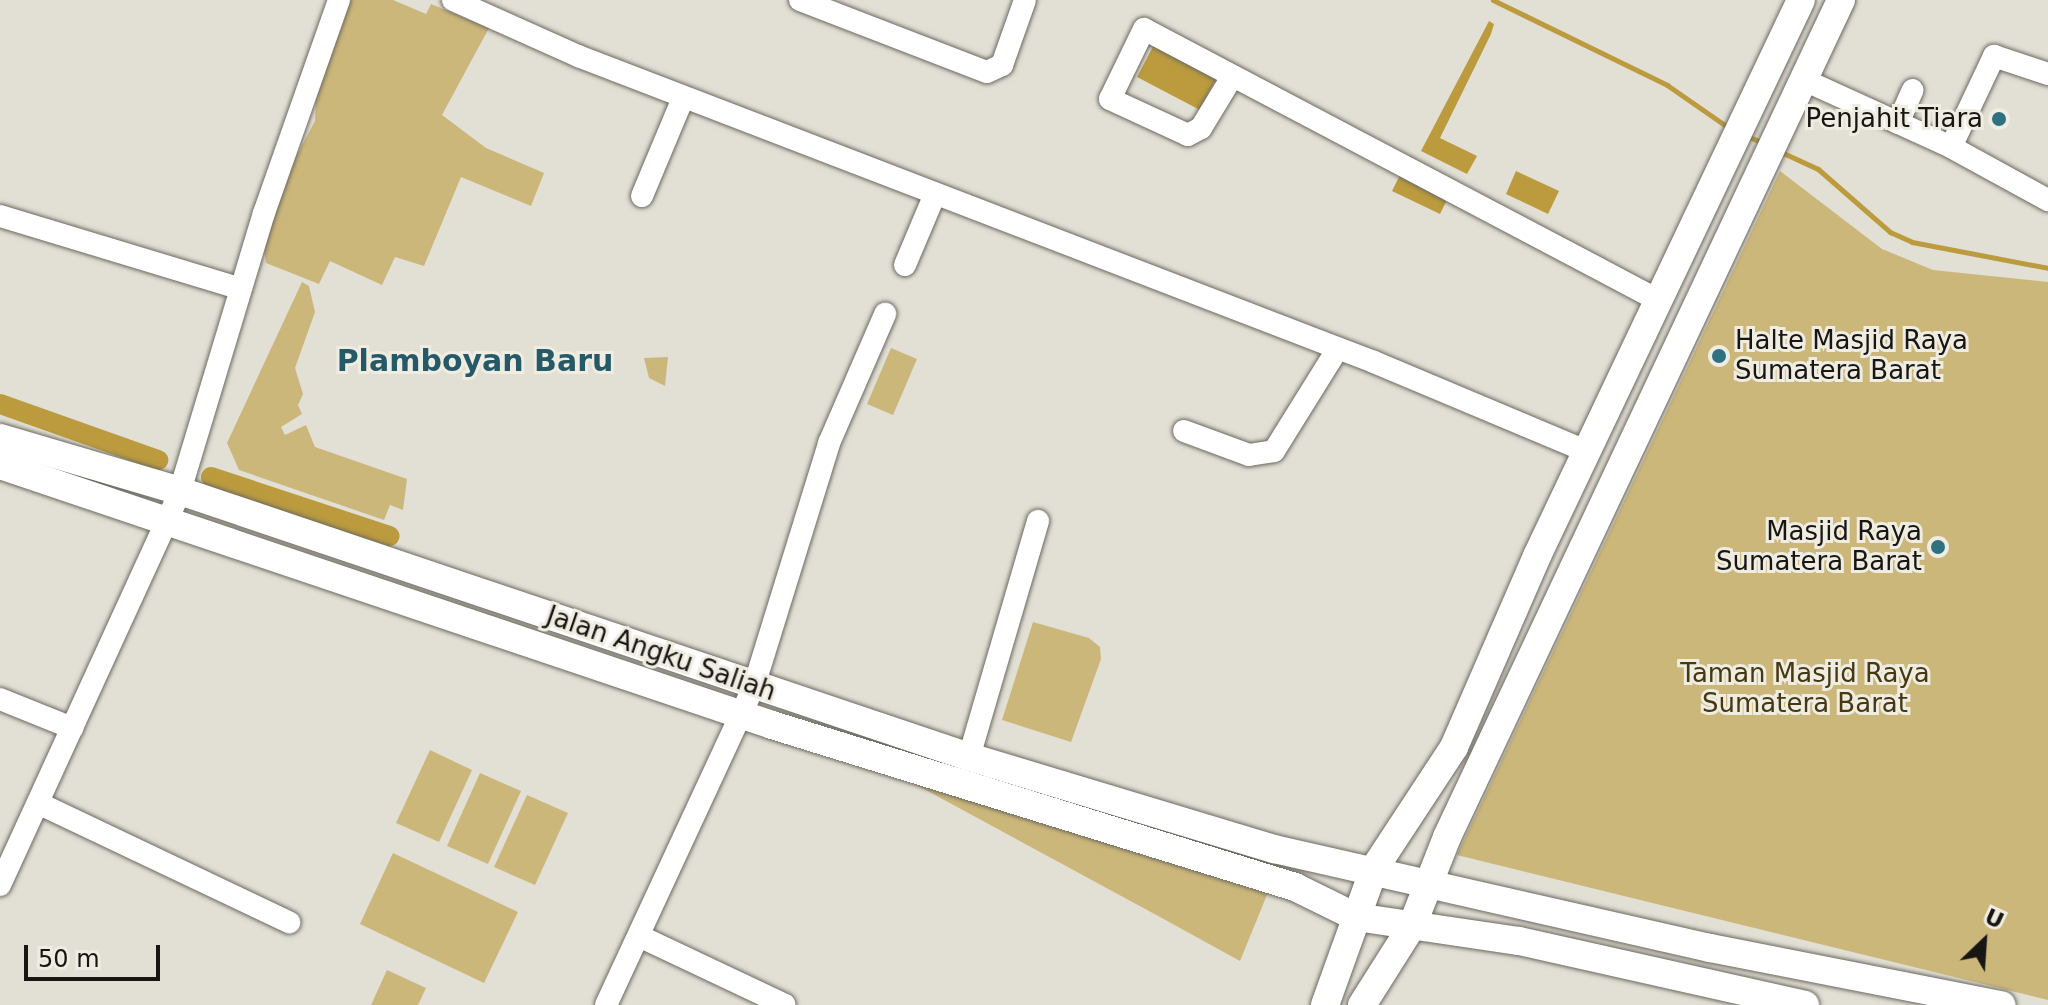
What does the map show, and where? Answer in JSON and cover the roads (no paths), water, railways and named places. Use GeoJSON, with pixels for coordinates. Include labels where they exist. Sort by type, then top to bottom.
{"type":"FeatureCollection","features":[{"type":"Feature","properties":{"kind":"main road"},"geometry":{"type":"LineString","coordinates":[[1325,1005],[1374,869],[1454,747],[1588,452],[1801,0]]}},
{"type":"Feature","properties":{"kind":"main road"},"geometry":{"type":"LineString","coordinates":[[1362,1005],[1412,926],[1447,837],[1638,438],[1781,120],[1841,0]]}},
{"type":"Feature","properties":{"kind":"main road","name":"Jalan Angku Saliah"},"geometry":{"type":"LineString","coordinates":[[0,438],[180,491],[969,757],[1325,862],[1374,869],[1710,948],[2001,1005]]}},
{"type":"Feature","properties":{"kind":"main road","name":"Jalan Angku Saliah"},"geometry":{"type":"LineString","coordinates":[[0,465],[741,714],[1314,895],[1356,917],[1519,941],[1805,1005]]}},
{"type":"Feature","properties":{"kind":"street"},"geometry":{"type":"LineString","coordinates":[[0,885],[40,804],[180,491],[239,288],[339,0]]}},
{"type":"Feature","properties":{"kind":"street"},"geometry":{"type":"LineString","coordinates":[[453,0],[683,98],[1338,348],[1588,452]]}},
{"type":"Feature","properties":{"kind":"street"},"geometry":{"type":"LineString","coordinates":[[800,0],[987,72],[1002,65],[1025,0]]}},
{"type":"Feature","properties":{"kind":"street"},"geometry":{"type":"LineString","coordinates":[[1232,77],[1201,128],[1188,135],[1110,99],[1144,29],[1660,301]]}},
{"type":"Feature","properties":{"kind":"street"},"geometry":{"type":"LineString","coordinates":[[1951,147],[1994,56],[2048,74]]}},
{"type":"Feature","properties":{"kind":"street"},"geometry":{"type":"LineString","coordinates":[[1802,79],[1951,147],[2048,200]]}},
{"type":"Feature","properties":{"kind":"street"},"geometry":{"type":"LineString","coordinates":[[1898,123],[1913,90]]}},
{"type":"Feature","properties":{"kind":"street"},"geometry":{"type":"LineString","coordinates":[[642,196],[683,98]]}},
{"type":"Feature","properties":{"kind":"street"},"geometry":{"type":"LineString","coordinates":[[905,265],[935,194]]}},
{"type":"Feature","properties":{"kind":"street"},"geometry":{"type":"LineString","coordinates":[[0,216],[239,288]]}},
{"type":"Feature","properties":{"kind":"street"},"geometry":{"type":"LineString","coordinates":[[606,1005],[754,686],[829,443],[885,314]]}},
{"type":"Feature","properties":{"kind":"street"},"geometry":{"type":"LineString","coordinates":[[1184,431],[1249,455],[1274,451],[1338,348]]}},
{"type":"Feature","properties":{"kind":"street"},"geometry":{"type":"LineString","coordinates":[[969,757],[1038,521]]}},
{"type":"Feature","properties":{"kind":"street"},"geometry":{"type":"LineString","coordinates":[[0,699],[72,728]]}},
{"type":"Feature","properties":{"kind":"street"},"geometry":{"type":"LineString","coordinates":[[40,804],[289,922]]}},
{"type":"Feature","properties":{"kind":"street"},"geometry":{"type":"LineString","coordinates":[[639,936],[785,1005]]}},
{"type":"Feature","properties":{"kind":"waterway"},"geometry":{"type":"LineString","coordinates":[[1493,0],[1667,85],[1729,128]]}},
{"type":"Feature","properties":{"kind":"waterway"},"geometry":{"type":"LineString","coordinates":[[1745,135],[1765,144]]}},
{"type":"Feature","properties":{"kind":"waterway"},"geometry":{"type":"LineString","coordinates":[[1781,152],[1818,169],[1890,232],[1912,242],[2048,268]]}},
{"type":"Feature","properties":{"kind":"waterway"},"geometry":{"type":"LineString","coordinates":[[0,404],[158,460]]}},
{"type":"Feature","properties":{"kind":"waterway"},"geometry":{"type":"LineString","coordinates":[[211,477],[389,536]]}},
{"type":"Feature","properties":{"kind":"place","name":"Penjahit Tiara"},"geometry":{"type":"Point","coordinates":[1999,119]}},
{"type":"Feature","properties":{"kind":"place","name":"Halte Masjid Raya Sumatera Barat"},"geometry":{"type":"Point","coordinates":[1719,356]}},
{"type":"Feature","properties":{"kind":"place","name":"Masjid Raya Sumatera Barat"},"geometry":{"type":"Point","coordinates":[1938,547]}},
{"type":"Feature","properties":{"kind":"district","name":"Plamboyan Baru"},"geometry":{"type":"Point","coordinates":[475,361]}},
{"type":"Feature","properties":{"kind":"park label","name":"Taman Masjid Raya Sumatera Barat"},"geometry":{"type":"Point","coordinates":[1805,689]}}]}
